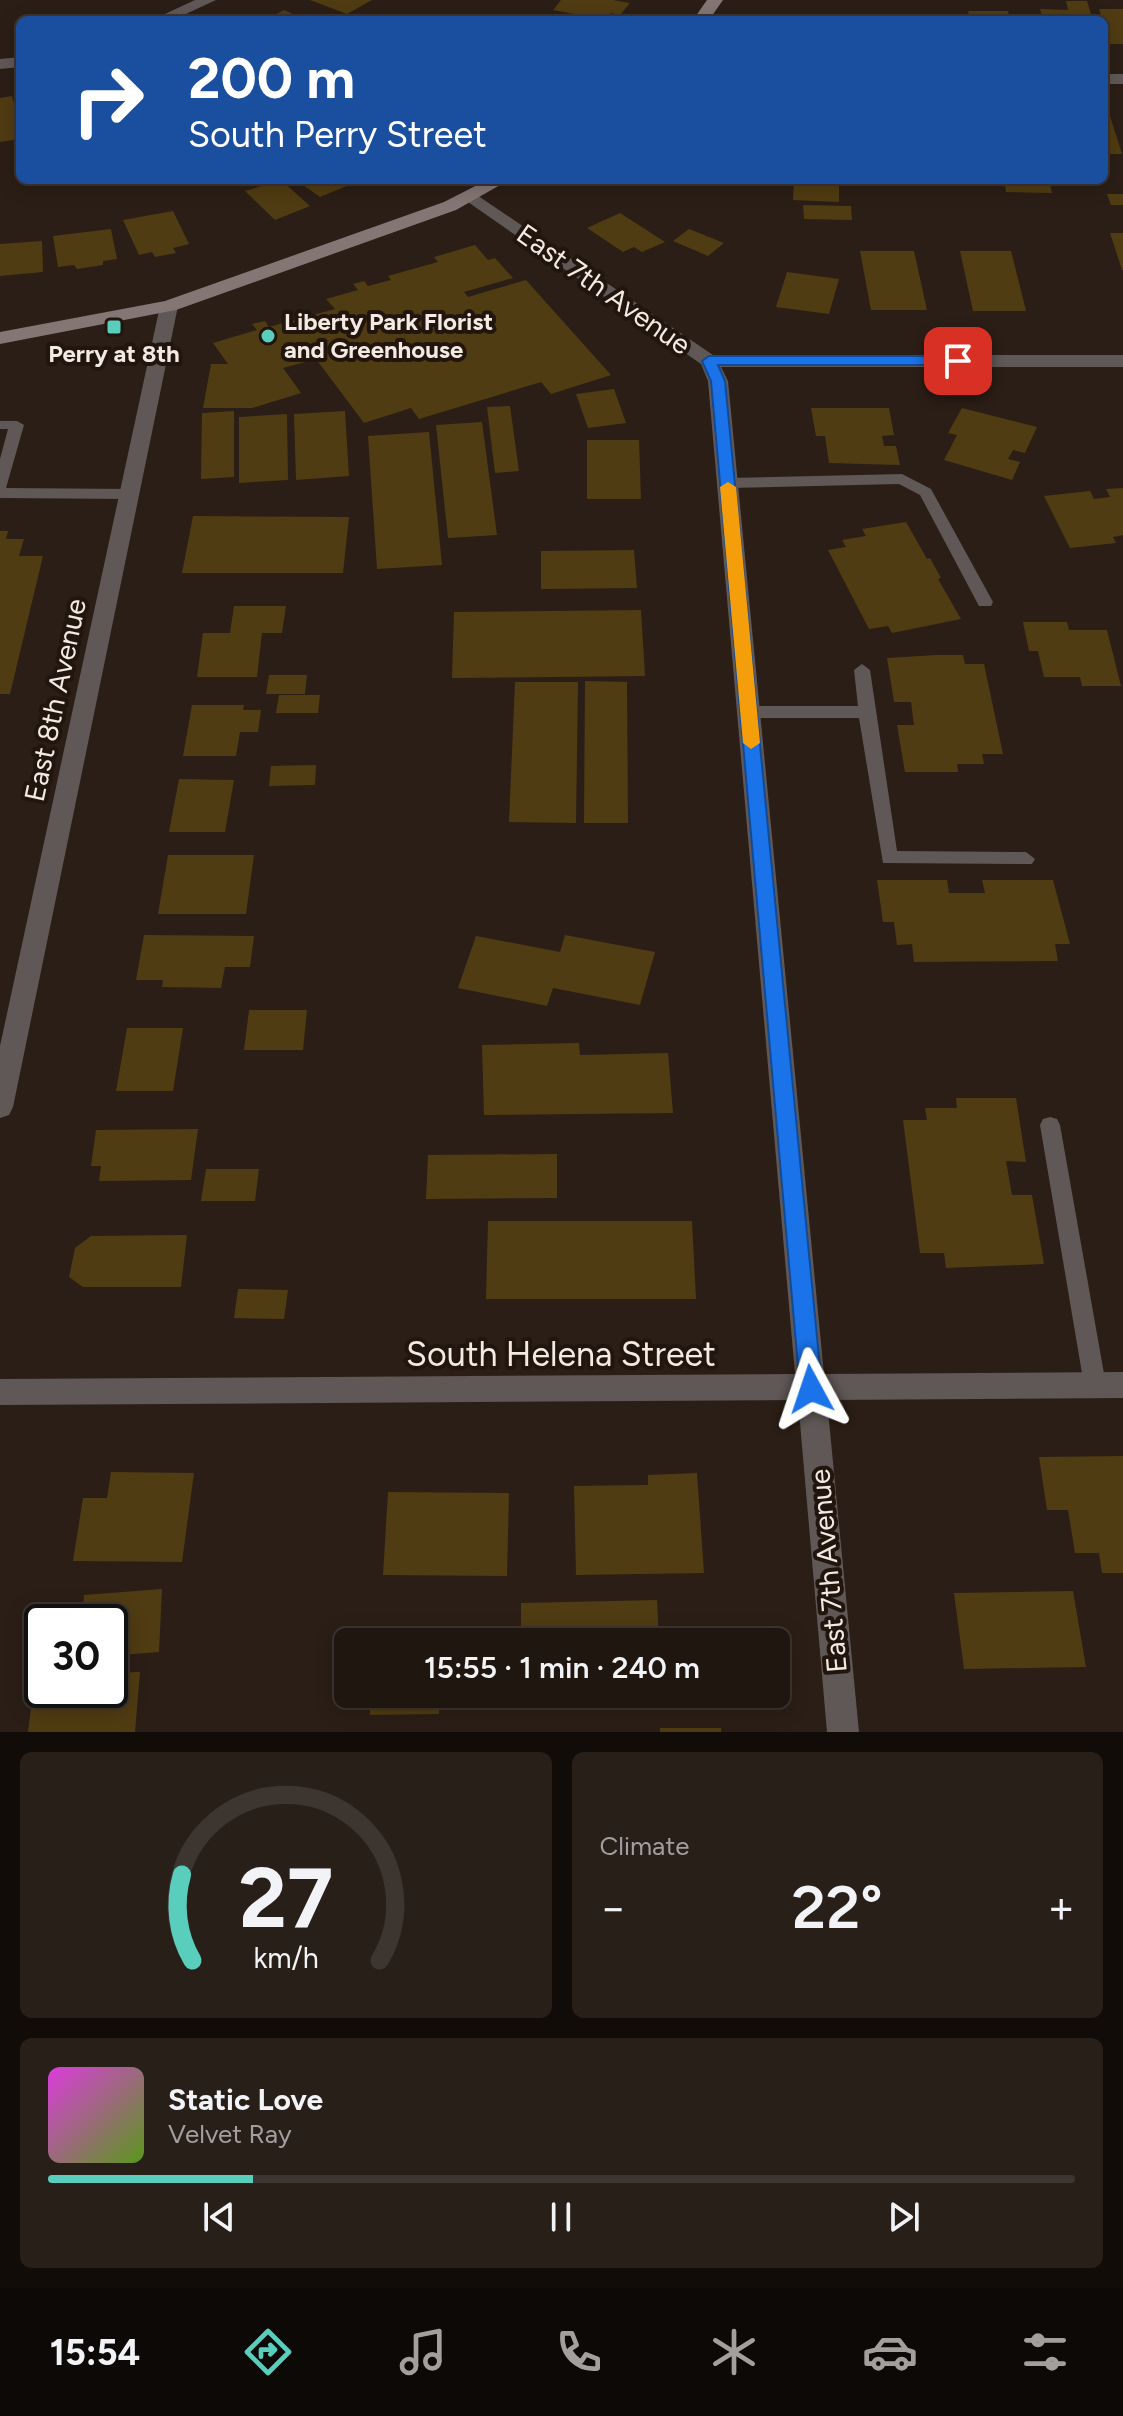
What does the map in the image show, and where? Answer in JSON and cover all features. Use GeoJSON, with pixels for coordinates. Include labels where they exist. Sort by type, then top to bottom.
{"type":"FeatureCollection","features":[{"type":"Feature","properties":{"kind":"main road"},"geometry":{"type":"LineString","coordinates":[[0,338],[169,306],[471,196],[493,184]]}},
{"type":"Feature","properties":{"kind":"street"},"geometry":{"type":"LineString","coordinates":[[170,16],[208,0]]}},
{"type":"Feature","properties":{"kind":"street","name":"East 7th Avenue"},"geometry":{"type":"LineString","coordinates":[[471,196],[709,361],[718,381],[843,1732]]}},
{"type":"Feature","properties":{"kind":"street","name":"East 8th Avenue"},"geometry":{"type":"LineString","coordinates":[[0,1107],[169,306]]}},
{"type":"Feature","properties":{"kind":"street"},"geometry":{"type":"LineString","coordinates":[[709,361],[1123,361]]}},
{"type":"Feature","properties":{"kind":"street","name":"South Helena Street"},"geometry":{"type":"LineString","coordinates":[[0,1392],[1109,1385]]}},
{"type":"Feature","properties":{"kind":"lane"},"geometry":{"type":"LineString","coordinates":[[0,425],[17,425],[0,486]]}},
{"type":"Feature","properties":{"kind":"lane"},"geometry":{"type":"LineString","coordinates":[[728,483],[902,479],[926,492],[985,602]]}},
{"type":"Feature","properties":{"kind":"lane"},"geometry":{"type":"LineString","coordinates":[[0,493],[129,494]]}},
{"type":"Feature","properties":{"kind":"lane"},"geometry":{"type":"LineString","coordinates":[[862,670],[889,858],[1026,859]]}},
{"type":"Feature","properties":{"kind":"lane"},"geometry":{"type":"LineString","coordinates":[[748,712],[867,712]]}},
{"type":"Feature","properties":{"kind":"lane"},"geometry":{"type":"LineString","coordinates":[[1050,1125],[1109,1385]]}},
{"type":"Feature","properties":{"kind":"building"},"geometry":{"type":"Polygon","coordinates":[[[310,0],[372,0],[347,14],[310,0]]]}},
{"type":"Feature","properties":{"kind":"building"},"geometry":{"type":"Polygon","coordinates":[[[561,0],[630,3],[620,15],[584,16],[553,10],[561,0]]]}},
{"type":"Feature","properties":{"kind":"building"},"geometry":{"type":"Polygon","coordinates":[[[1066,1],[1087,1],[1092,16],[1042,16],[1040,9],[1068,10],[1066,1]]]}},
{"type":"Feature","properties":{"kind":"building"},"geometry":{"type":"Polygon","coordinates":[[[1099,9],[1123,9],[1123,44],[1110,44],[1108,16],[1101,16],[1099,9]]]}},
{"type":"Feature","properties":{"kind":"building"},"geometry":{"type":"Polygon","coordinates":[[[284,10],[297,16],[273,16],[284,10]]]}},
{"type":"Feature","properties":{"kind":"building"},"geometry":{"type":"Polygon","coordinates":[[[968,11],[1008,11],[1009,16],[969,16],[968,11]]]}},
{"type":"Feature","properties":{"kind":"building"},"geometry":{"type":"Polygon","coordinates":[[[12,96],[16,110],[16,140],[0,142],[0,98],[12,96]]]}},
{"type":"Feature","properties":{"kind":"building"},"geometry":{"type":"Polygon","coordinates":[[[1108,116],[1110,116],[1122,154],[1108,154],[1108,116]]]}},
{"type":"Feature","properties":{"kind":"building"},"geometry":{"type":"Polygon","coordinates":[[[268,184],[285,184],[310,206],[275,220],[245,191],[268,184]]]}},
{"type":"Feature","properties":{"kind":"building"},"geometry":{"type":"Polygon","coordinates":[[[302,184],[351,184],[320,197],[302,184]]]}},
{"type":"Feature","properties":{"kind":"building"},"geometry":{"type":"Polygon","coordinates":[[[794,184],[839,184],[839,202],[793,200],[794,184]]]}},
{"type":"Feature","properties":{"kind":"building"},"geometry":{"type":"Polygon","coordinates":[[[989,184],[989,186],[920,185],[989,184]]]}},
{"type":"Feature","properties":{"kind":"building"},"geometry":{"type":"Polygon","coordinates":[[[1005,184],[1050,184],[1052,193],[1006,192],[1005,184]]]}},
{"type":"Feature","properties":{"kind":"building"},"geometry":{"type":"Polygon","coordinates":[[[1107,194],[1123,194],[1123,205],[1111,205],[1107,194]]]}},
{"type":"Feature","properties":{"kind":"building"},"geometry":{"type":"Polygon","coordinates":[[[803,205],[851,206],[852,220],[804,219],[803,205]]]}},
{"type":"Feature","properties":{"kind":"building"},"geometry":{"type":"Polygon","coordinates":[[[173,211],[189,244],[173,248],[176,253],[155,257],[152,252],[139,255],[123,220],[173,211]]]}},
{"type":"Feature","properties":{"kind":"building"},"geometry":{"type":"Polygon","coordinates":[[[620,213],[665,242],[642,252],[634,247],[623,252],[587,228],[620,213]]]}},
{"type":"Feature","properties":{"kind":"building"},"geometry":{"type":"Polygon","coordinates":[[[111,229],[117,259],[103,261],[103,265],[77,269],[74,265],[58,267],[53,236],[111,229]]]}},
{"type":"Feature","properties":{"kind":"building"},"geometry":{"type":"Polygon","coordinates":[[[689,229],[724,243],[708,256],[673,241],[689,229]]]}},
{"type":"Feature","properties":{"kind":"building"},"geometry":{"type":"Polygon","coordinates":[[[1110,233],[1123,233],[1123,270],[1122,270],[1110,233]]]}},
{"type":"Feature","properties":{"kind":"building"},"geometry":{"type":"Polygon","coordinates":[[[42,241],[43,272],[0,276],[0,244],[42,241]]]}},
{"type":"Feature","properties":{"kind":"building"},"geometry":{"type":"Polygon","coordinates":[[[475,245],[488,260],[495,258],[513,278],[464,292],[468,297],[526,280],[611,375],[551,394],[541,382],[419,419],[411,408],[364,423],[316,359],[283,368],[301,393],[252,408],[203,408],[211,364],[228,364],[213,343],[257,330],[252,324],[265,321],[269,327],[335,309],[326,299],[358,290],[353,284],[364,281],[368,286],[391,280],[388,276],[438,262],[434,257],[475,245]]]}},
{"type":"Feature","properties":{"kind":"building"},"geometry":{"type":"Polygon","coordinates":[[[860,251],[914,251],[927,310],[871,310],[860,251]]]}},
{"type":"Feature","properties":{"kind":"building"},"geometry":{"type":"Polygon","coordinates":[[[960,251],[1011,251],[1026,311],[973,311],[960,251]]]}},
{"type":"Feature","properties":{"kind":"building"},"geometry":{"type":"Polygon","coordinates":[[[787,272],[839,279],[829,314],[776,307],[787,272]]]}},
{"type":"Feature","properties":{"kind":"building"},"geometry":{"type":"Polygon","coordinates":[[[614,389],[626,423],[588,428],[576,394],[614,389]]]}},
{"type":"Feature","properties":{"kind":"building"},"geometry":{"type":"Polygon","coordinates":[[[510,406],[519,471],[495,473],[487,407],[510,406]]]}},
{"type":"Feature","properties":{"kind":"building"},"geometry":{"type":"Polygon","coordinates":[[[811,408],[889,408],[894,435],[882,436],[884,446],[896,446],[900,465],[829,463],[825,436],[816,436],[811,408]]]}},
{"type":"Feature","properties":{"kind":"building"},"geometry":{"type":"Polygon","coordinates":[[[962,408],[1037,427],[1025,453],[1013,450],[1008,459],[1020,462],[1012,480],[944,460],[957,435],[948,433],[962,408]]]}},
{"type":"Feature","properties":{"kind":"building"},"geometry":{"type":"Polygon","coordinates":[[[234,411],[234,477],[201,479],[202,413],[234,411]]]}},
{"type":"Feature","properties":{"kind":"building"},"geometry":{"type":"Polygon","coordinates":[[[345,411],[349,476],[296,480],[294,414],[345,411]]]}},
{"type":"Feature","properties":{"kind":"building"},"geometry":{"type":"Polygon","coordinates":[[[287,414],[288,480],[239,483],[239,417],[287,414]]]}},
{"type":"Feature","properties":{"kind":"building"},"geometry":{"type":"Polygon","coordinates":[[[482,422],[497,535],[448,538],[436,425],[482,422]]]}},
{"type":"Feature","properties":{"kind":"building"},"geometry":{"type":"Polygon","coordinates":[[[429,432],[442,565],[377,569],[368,436],[429,432]]]}},
{"type":"Feature","properties":{"kind":"building"},"geometry":{"type":"Polygon","coordinates":[[[587,440],[639,440],[641,499],[587,499],[587,440]]]}},
{"type":"Feature","properties":{"kind":"building"},"geometry":{"type":"Polygon","coordinates":[[[1123,488],[1123,535],[1113,537],[1116,543],[1070,548],[1044,496],[1090,491],[1094,499],[1110,497],[1106,489],[1123,488]]]}},
{"type":"Feature","properties":{"kind":"building"},"geometry":{"type":"Polygon","coordinates":[[[193,516],[349,517],[343,573],[182,573],[193,516]]]}},
{"type":"Feature","properties":{"kind":"building"},"geometry":{"type":"Polygon","coordinates":[[[906,522],[927,559],[930,558],[961,619],[892,633],[888,626],[869,629],[828,550],[846,547],[842,540],[866,536],[862,529],[906,522]]]}},
{"type":"Feature","properties":{"kind":"building"},"geometry":{"type":"Polygon","coordinates":[[[0,531],[8,531],[6,539],[24,539],[19,556],[43,556],[10,694],[0,694],[0,531]]]}},
{"type":"Feature","properties":{"kind":"building"},"geometry":{"type":"Polygon","coordinates":[[[634,550],[637,588],[541,589],[541,551],[634,550]]]}},
{"type":"Feature","properties":{"kind":"building"},"geometry":{"type":"Polygon","coordinates":[[[234,606],[286,606],[282,633],[262,633],[257,677],[197,677],[203,633],[230,633],[234,606]]]}},
{"type":"Feature","properties":{"kind":"building"},"geometry":{"type":"Polygon","coordinates":[[[641,610],[645,676],[452,678],[454,612],[641,610]]]}},
{"type":"Feature","properties":{"kind":"building"},"geometry":{"type":"Polygon","coordinates":[[[1023,622],[1067,622],[1069,630],[1107,630],[1121,686],[1082,686],[1080,677],[1044,677],[1038,651],[1029,651],[1023,622]]]}},
{"type":"Feature","properties":{"kind":"building"},"geometry":{"type":"Polygon","coordinates":[[[963,655],[965,664],[984,664],[1003,754],[982,754],[984,764],[957,764],[958,772],[905,772],[897,725],[914,725],[911,702],[894,702],[887,658],[963,655]]]}},
{"type":"Feature","properties":{"kind":"building"},"geometry":{"type":"Polygon","coordinates":[[[269,675],[307,675],[305,694],[266,694],[269,675]]]}},
{"type":"Feature","properties":{"kind":"building"},"geometry":{"type":"Polygon","coordinates":[[[585,681],[627,682],[628,823],[584,823],[585,681]]]}},
{"type":"Feature","properties":{"kind":"building"},"geometry":{"type":"Polygon","coordinates":[[[515,682],[578,682],[576,823],[509,822],[515,682]]]}},
{"type":"Feature","properties":{"kind":"building"},"geometry":{"type":"Polygon","coordinates":[[[279,695],[320,695],[318,713],[276,713],[279,695]]]}},
{"type":"Feature","properties":{"kind":"building"},"geometry":{"type":"Polygon","coordinates":[[[192,705],[244,705],[243,710],[261,710],[258,732],[240,732],[236,756],[183,756],[192,705]]]}},
{"type":"Feature","properties":{"kind":"building"},"geometry":{"type":"Polygon","coordinates":[[[316,765],[315,785],[269,786],[271,766],[316,765]]]}},
{"type":"Feature","properties":{"kind":"building"},"geometry":{"type":"Polygon","coordinates":[[[179,779],[234,780],[225,832],[169,832],[179,779]]]}},
{"type":"Feature","properties":{"kind":"building"},"geometry":{"type":"Polygon","coordinates":[[[168,855],[254,855],[246,914],[158,914],[168,855]]]}},
{"type":"Feature","properties":{"kind":"building"},"geometry":{"type":"Polygon","coordinates":[[[877,880],[947,880],[949,893],[985,893],[982,880],[1053,880],[1070,944],[1055,944],[1058,961],[914,962],[912,944],[897,945],[894,922],[883,922],[877,880]]]}},
{"type":"Feature","properties":{"kind":"building"},"geometry":{"type":"Polygon","coordinates":[[[144,935],[254,936],[250,967],[225,967],[221,988],[162,987],[163,980],[136,980],[144,935]]]}},
{"type":"Feature","properties":{"kind":"building"},"geometry":{"type":"Polygon","coordinates":[[[565,935],[655,952],[640,1005],[553,988],[547,1006],[458,988],[476,936],[560,952],[565,935]]]}},
{"type":"Feature","properties":{"kind":"building"},"geometry":{"type":"Polygon","coordinates":[[[249,1010],[307,1010],[303,1050],[244,1050],[249,1010]]]}},
{"type":"Feature","properties":{"kind":"building"},"geometry":{"type":"Polygon","coordinates":[[[127,1028],[183,1028],[173,1091],[116,1091],[127,1028]]]}},
{"type":"Feature","properties":{"kind":"building"},"geometry":{"type":"Polygon","coordinates":[[[579,1043],[580,1055],[668,1053],[673,1113],[484,1115],[482,1045],[579,1043]]]}},
{"type":"Feature","properties":{"kind":"building"},"geometry":{"type":"Polygon","coordinates":[[[956,1098],[1016,1098],[1026,1162],[1006,1161],[1012,1195],[1032,1195],[1044,1264],[946,1268],[944,1253],[920,1253],[903,1120],[927,1120],[925,1108],[957,1108],[956,1098]]]}},
{"type":"Feature","properties":{"kind":"building"},"geometry":{"type":"Polygon","coordinates":[[[198,1129],[191,1180],[99,1181],[101,1166],[91,1166],[96,1130],[198,1129]]]}},
{"type":"Feature","properties":{"kind":"building"},"geometry":{"type":"Polygon","coordinates":[[[557,1154],[557,1198],[426,1199],[428,1155],[557,1154]]]}},
{"type":"Feature","properties":{"kind":"building"},"geometry":{"type":"Polygon","coordinates":[[[206,1169],[259,1169],[255,1201],[201,1201],[206,1169]]]}},
{"type":"Feature","properties":{"kind":"building"},"geometry":{"type":"Polygon","coordinates":[[[488,1221],[692,1221],[696,1299],[486,1299],[488,1221]]]}},
{"type":"Feature","properties":{"kind":"building"},"geometry":{"type":"Polygon","coordinates":[[[187,1235],[181,1287],[83,1287],[69,1277],[75,1248],[91,1236],[187,1235]]]}},
{"type":"Feature","properties":{"kind":"building"},"geometry":{"type":"Polygon","coordinates":[[[238,1289],[288,1290],[284,1319],[234,1318],[238,1289]]]}},
{"type":"Feature","properties":{"kind":"building"},"geometry":{"type":"Polygon","coordinates":[[[1123,1456],[1123,1573],[1102,1573],[1099,1553],[1075,1553],[1068,1510],[1047,1510],[1039,1457],[1123,1456]]]}},
{"type":"Feature","properties":{"kind":"building"},"geometry":{"type":"Polygon","coordinates":[[[111,1472],[194,1473],[182,1562],[73,1561],[83,1498],[107,1498],[111,1472]]]}},
{"type":"Feature","properties":{"kind":"building"},"geometry":{"type":"Polygon","coordinates":[[[697,1473],[704,1573],[576,1575],[574,1486],[648,1485],[648,1475],[697,1473]]]}},
{"type":"Feature","properties":{"kind":"building"},"geometry":{"type":"Polygon","coordinates":[[[388,1492],[509,1493],[507,1576],[383,1575],[388,1492]]]}},
{"type":"Feature","properties":{"kind":"building"},"geometry":{"type":"Polygon","coordinates":[[[162,1589],[159,1652],[128,1655],[128,1604],[83,1604],[84,1595],[162,1589]]]}},
{"type":"Feature","properties":{"kind":"building"},"geometry":{"type":"Polygon","coordinates":[[[1073,1591],[1086,1667],[964,1669],[954,1593],[1073,1591]]]}},
{"type":"Feature","properties":{"kind":"building"},"geometry":{"type":"Polygon","coordinates":[[[657,1600],[658,1628],[521,1628],[521,1603],[657,1600]]]}},
{"type":"Feature","properties":{"kind":"building"},"geometry":{"type":"Polygon","coordinates":[[[128,1672],[140,1672],[135,1732],[28,1732],[31,1708],[128,1708],[128,1672]]]}},
{"type":"Feature","properties":{"kind":"building"},"geometry":{"type":"Polygon","coordinates":[[[370,1708],[439,1708],[439,1714],[370,1715],[370,1708]]]}},
{"type":"Feature","properties":{"kind":"building"},"geometry":{"type":"Polygon","coordinates":[[[660,1728],[721,1728],[721,1732],[660,1732],[660,1728]]]}},
{"type":"Feature","properties":{"kind":"slow traffic"},"geometry":{"type":"LineString","coordinates":[[728,487],[751,743]]}},
{"type":"Feature","properties":{"kind":"place","name":"Perry at 8th"},"geometry":{"type":"Point","coordinates":[114,327]}},
{"type":"Feature","properties":{"kind":"place","name":"Liberty Park Florist and Greenhouse"},"geometry":{"type":"Point","coordinates":[268,336]}},
{"type":"Feature","properties":{"kind":"route"},"geometry":{"type":"LineString","coordinates":[[811,1389],[718,381],[709,361],[958,361]]}}]}
